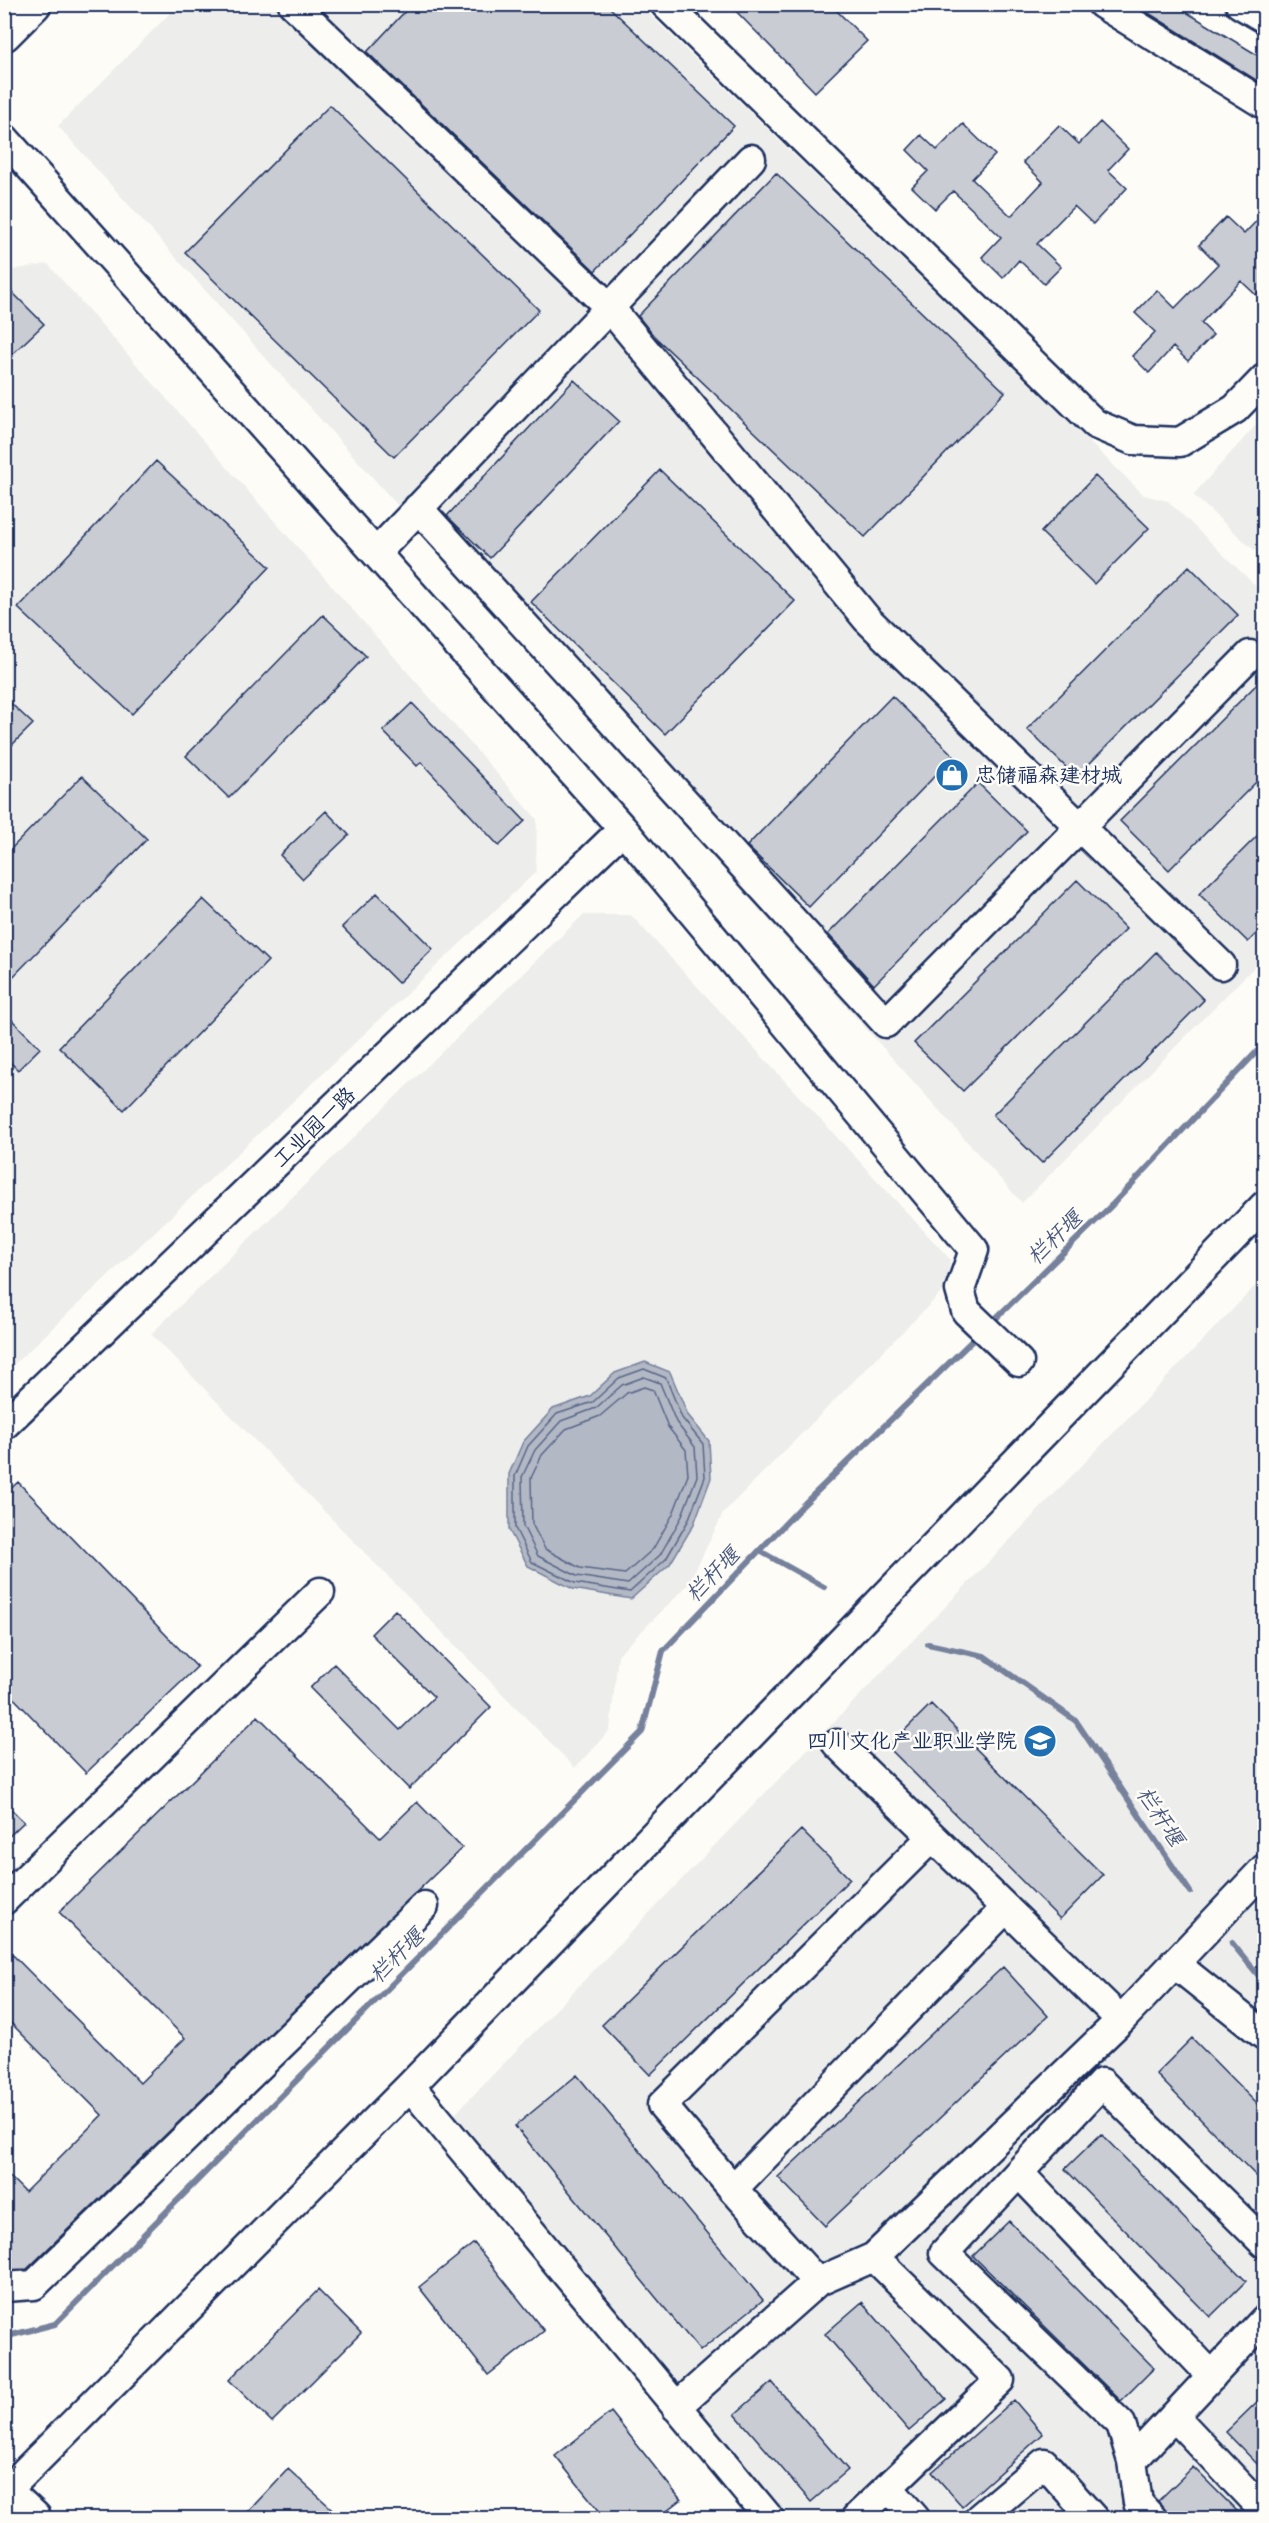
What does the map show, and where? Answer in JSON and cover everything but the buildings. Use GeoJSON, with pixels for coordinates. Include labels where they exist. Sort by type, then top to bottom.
{"type":"FeatureCollection","features":[{"type":"Feature","properties":{"kind":"main road"},"geometry":{"type":"LineString","coordinates":[[4,34],[34,4]]}},
{"type":"Feature","properties":{"kind":"main road"},"geometry":{"type":"LineString","coordinates":[[5,2491],[34,2518]]}},
{"type":"Feature","properties":{"kind":"street"},"geometry":{"type":"LineString","coordinates":[[293,4],[610,308],[867,619],[1221,965]]}},
{"type":"Feature","properties":{"kind":"street"},"geometry":{"type":"LineString","coordinates":[[665,4],[1095,424],[1133,440],[1180,442],[1235,409],[1264,379]]}},
{"type":"Feature","properties":{"kind":"street"},"geometry":{"type":"LineString","coordinates":[[1102,4],[1264,104]]}},
{"type":"Feature","properties":{"kind":"street"},"geometry":{"type":"LineString","coordinates":[[1240,4],[1264,18]]}},
{"type":"Feature","properties":{"kind":"street"},"geometry":{"type":"LineString","coordinates":[[4,138],[623,829],[974,1250],[960,1290],[966,1311],[1010,1352]]}},
{"type":"Feature","properties":{"kind":"street"},"geometry":{"type":"LineString","coordinates":[[376,553],[751,159]]}},
{"type":"Feature","properties":{"kind":"street"},"geometry":{"type":"LineString","coordinates":[[418,508],[886,1023],[1250,655]]}},
{"type":"Feature","properties":{"kind":"street","name":"工业园一路"},"geometry":{"type":"LineString","coordinates":[[4,1425],[623,829]]}},
{"type":"Feature","properties":{"kind":"street"},"geometry":{"type":"LineString","coordinates":[[5,2491],[410,2086],[1264,1206]]}},
{"type":"Feature","properties":{"kind":"street"},"geometry":{"type":"LineString","coordinates":[[4,1900],[320,1592]]}},
{"type":"Feature","properties":{"kind":"street"},"geometry":{"type":"LineString","coordinates":[[837,1744],[1121,2020]]}},
{"type":"Feature","properties":{"kind":"street"},"geometry":{"type":"LineString","coordinates":[[817,2282],[733,2189],[662,2105],[932,1837]]}},
{"type":"Feature","properties":{"kind":"street"},"geometry":{"type":"LineString","coordinates":[[676,2407],[817,2282],[874,2257],[1121,2020],[1264,1869]]}},
{"type":"Feature","properties":{"kind":"street"},"geometry":{"type":"LineString","coordinates":[[4,2287],[34,2285],[424,1906]]}},
{"type":"Feature","properties":{"kind":"street"},"geometry":{"type":"LineString","coordinates":[[733,2189],[1006,1908]]}},
{"type":"Feature","properties":{"kind":"street"},"geometry":{"type":"LineString","coordinates":[[1174,1963],[1264,2035]]}},
{"type":"Feature","properties":{"kind":"street"},"geometry":{"type":"LineString","coordinates":[[1152,2518],[1138,2504],[1132,2461],[1121,2424],[944,2253],[1102,2083],[1264,2243]]}},
{"type":"Feature","properties":{"kind":"street"},"geometry":{"type":"LineString","coordinates":[[410,2086],[769,2518]]}},
{"type":"Feature","properties":{"kind":"street"},"geometry":{"type":"LineString","coordinates":[[1018,2173],[1212,2376]]}},
{"type":"Feature","properties":{"kind":"street"},"geometry":{"type":"LineString","coordinates":[[856,2518],[1000,2380],[874,2257]]}},
{"type":"Feature","properties":{"kind":"street"},"geometry":{"type":"LineString","coordinates":[[1132,2461],[1263,2326]]}},
{"type":"Feature","properties":{"kind":"street"},"geometry":{"type":"LineString","coordinates":[[1174,2416],[1264,2511]]}},
{"type":"Feature","properties":{"kind":"street"},"geometry":{"type":"LineString","coordinates":[[979,2518],[1044,2463],[1093,2518]]}},
{"type":"Feature","properties":{"kind":"street"},"geometry":{"type":"LineString","coordinates":[[888,2487],[915,2518]]}},
{"type":"Feature","properties":{"kind":"shaded area","name":"忠储福森建材城"},"geometry":{"type":"Polygon","coordinates":[[[178,5],[640,5],[1144,495],[1168,501],[1264,594],[1264,957],[1022,1203],[58,126],[178,5]]]}},
{"type":"Feature","properties":{"kind":"shaded area"},"geometry":{"type":"Polygon","coordinates":[[[48,264],[537,819],[536,872],[5,1373],[4,271],[48,264]]]}},
{"type":"Feature","properties":{"kind":"shaded area"},"geometry":{"type":"Polygon","coordinates":[[[1264,416],[1264,559],[1193,495],[1264,416]]]}},
{"type":"Feature","properties":{"kind":"shaded area"},"geometry":{"type":"Polygon","coordinates":[[[583,915],[631,915],[950,1259],[947,1287],[724,1512],[688,1585],[618,1655],[610,1730],[575,1768],[151,1334],[583,915]]]}},
{"type":"Feature","properties":{"kind":"shaded area","name":"四川文化产业职业学院"},"geometry":{"type":"Polygon","coordinates":[[[1264,1277],[1264,2518],[787,2518],[452,2117],[1264,1277]]]}},
{"type":"Feature","properties":{"kind":"water"},"geometry":{"type":"Polygon","coordinates":[[[645,1362],[670,1372],[688,1415],[709,1441],[711,1478],[694,1524],[670,1564],[631,1599],[573,1589],[528,1566],[509,1530],[509,1474],[523,1442],[553,1409],[590,1396],[615,1373],[645,1362]]]}},
{"type":"Feature","properties":{"kind":"waterway","name":"栏杆堰"},"geometry":{"type":"LineString","coordinates":[[990,1324],[1112,1205],[1264,1044]]}},
{"type":"Feature","properties":{"kind":"waterway","name":"栏杆堰"},"geometry":{"type":"LineString","coordinates":[[4,2337],[55,2324],[642,1732],[663,1651],[802,1506],[980,1333]]}},
{"type":"Feature","properties":{"kind":"waterway","name":"栏杆堰"},"geometry":{"type":"LineString","coordinates":[[760,1551],[824,1587]]}},
{"type":"Feature","properties":{"kind":"waterway","name":"栏杆堰"},"geometry":{"type":"LineString","coordinates":[[928,1644],[984,1656],[1076,1721],[1190,1892]]}},
{"type":"Feature","properties":{"kind":"waterway","name":"栏杆堰"},"geometry":{"type":"LineString","coordinates":[[1232,1943],[1264,1982]]}},
{"type":"Feature","properties":{"kind":"place","name":"忠储福森建材城"},"geometry":{"type":"Point","coordinates":[952,775]}},
{"type":"Feature","properties":{"kind":"place","name":"四川文化产业职业学院"},"geometry":{"type":"Point","coordinates":[1040,1741]}}]}
